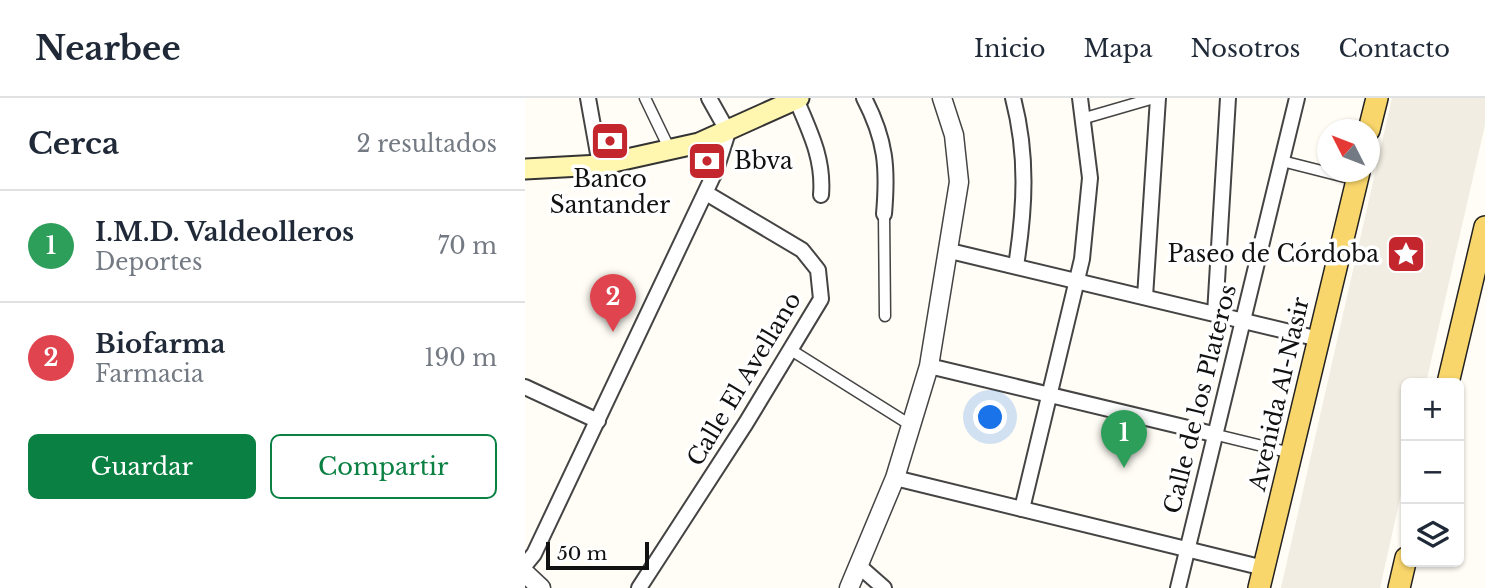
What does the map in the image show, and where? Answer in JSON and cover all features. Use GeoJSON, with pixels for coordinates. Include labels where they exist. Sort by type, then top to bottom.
{"type":"FeatureCollection","features":[{"type":"Feature","properties":{"kind":"main road"},"geometry":{"type":"LineString","coordinates":[[1372,119],[1377,98]]}},
{"type":"Feature","properties":{"kind":"main road"},"geometry":{"type":"LineString","coordinates":[[525,169],[600,165],[699,144],[797,99]]}},
{"type":"Feature","properties":{"kind":"main road","name":"Avenida Al-Nasir"},"geometry":{"type":"LineString","coordinates":[[1262,578],[1357,182]]}},
{"type":"Feature","properties":{"kind":"main road"},"geometry":{"type":"LineString","coordinates":[[1449,378],[1485,227]]}},
{"type":"Feature","properties":{"kind":"main road"},"geometry":{"type":"LineString","coordinates":[[1399,588],[1404,567]]}},
{"type":"Feature","properties":{"kind":"street"},"geometry":{"type":"LineString","coordinates":[[588,98],[600,165]]}},
{"type":"Feature","properties":{"kind":"street"},"geometry":{"type":"LineString","coordinates":[[646,98],[670,150]]}},
{"type":"Feature","properties":{"kind":"street"},"geometry":{"type":"LineString","coordinates":[[525,565],[534,554],[715,174],[728,132],[709,98]]}},
{"type":"Feature","properties":{"kind":"street"},"geometry":{"type":"LineString","coordinates":[[864,98],[876,121],[886,158],[885,316]]}},
{"type":"Feature","properties":{"kind":"street"},"geometry":{"type":"LineString","coordinates":[[849,588],[895,478],[929,366],[950,251],[959,182],[954,135],[942,98]]}},
{"type":"Feature","properties":{"kind":"street"},"geometry":{"type":"LineString","coordinates":[[1013,98],[1023,143],[1025,172],[1016,267]]}},
{"type":"Feature","properties":{"kind":"street"},"geometry":{"type":"LineString","coordinates":[[1022,509],[1077,281],[1090,178],[1085,118],[1080,98]]}},
{"type":"Feature","properties":{"kind":"street"},"geometry":{"type":"LineString","coordinates":[[1085,118],[1156,98],[1145,298]]}},
{"type":"Feature","properties":{"kind":"street"},"geometry":{"type":"LineString","coordinates":[[1215,314],[1228,98]]}},
{"type":"Feature","properties":{"kind":"street","name":"Calle de los Plateros"},"geometry":{"type":"LineString","coordinates":[[1178,588],[1297,98]]}},
{"type":"Feature","properties":{"kind":"street"},"geometry":{"type":"LineString","coordinates":[[797,99],[819,155],[822,169],[821,195]]}},
{"type":"Feature","properties":{"kind":"street"},"geometry":{"type":"LineString","coordinates":[[699,144],[713,162],[715,174]]}},
{"type":"Feature","properties":{"kind":"street"},"geometry":{"type":"LineString","coordinates":[[1282,161],[1317,168]]}},
{"type":"Feature","properties":{"kind":"street","name":"Calle El Avellano"},"geometry":{"type":"LineString","coordinates":[[639,588],[821,299],[818,270],[803,250],[706,193]]}},
{"type":"Feature","properties":{"kind":"street"},"geometry":{"type":"LineString","coordinates":[[950,251],[1319,339]]}},
{"type":"Feature","properties":{"kind":"street"},"geometry":{"type":"LineString","coordinates":[[790,350],[912,426]]}},
{"type":"Feature","properties":{"kind":"street"},"geometry":{"type":"LineString","coordinates":[[929,366],[1291,453]]}},
{"type":"Feature","properties":{"kind":"street"},"geometry":{"type":"LineString","coordinates":[[525,387],[598,421]]}},
{"type":"Feature","properties":{"kind":"street"},"geometry":{"type":"LineString","coordinates":[[895,478],[1187,549],[1262,578]]}},
{"type":"Feature","properties":{"kind":"street"},"geometry":{"type":"LineString","coordinates":[[859,566],[884,588]]}},
{"type":"Feature","properties":{"kind":"street"},"geometry":{"type":"LineString","coordinates":[[525,573],[541,588]]}},
{"type":"Feature","properties":{"kind":"shaded area","name":"Paseo de Córdoba"},"geometry":{"type":"Polygon","coordinates":[[[1392,98],[1485,98],[1485,125],[1427,378],[1401,378],[1401,494],[1380,588],[1281,588],[1373,182],[1380,182],[1380,151],[1392,98]]]}},
{"type":"Feature","properties":{"kind":"place","name":"Banco Santander"},"geometry":{"type":"Point","coordinates":[610,141]}},
{"type":"Feature","properties":{"kind":"place","name":"Bbva"},"geometry":{"type":"Point","coordinates":[707,161]}},
{"type":"Feature","properties":{"kind":"place","name":"Paseo de Córdoba"},"geometry":{"type":"Point","coordinates":[1406,254]}},
{"type":"Feature","properties":{"kind":"place","name":"Biofarma"},"geometry":{"type":"Point","coordinates":[613,332]}},
{"type":"Feature","properties":{"kind":"place","name":"I.M.D. Valdeolleros"},"geometry":{"type":"Point","coordinates":[1124,468]}}]}
